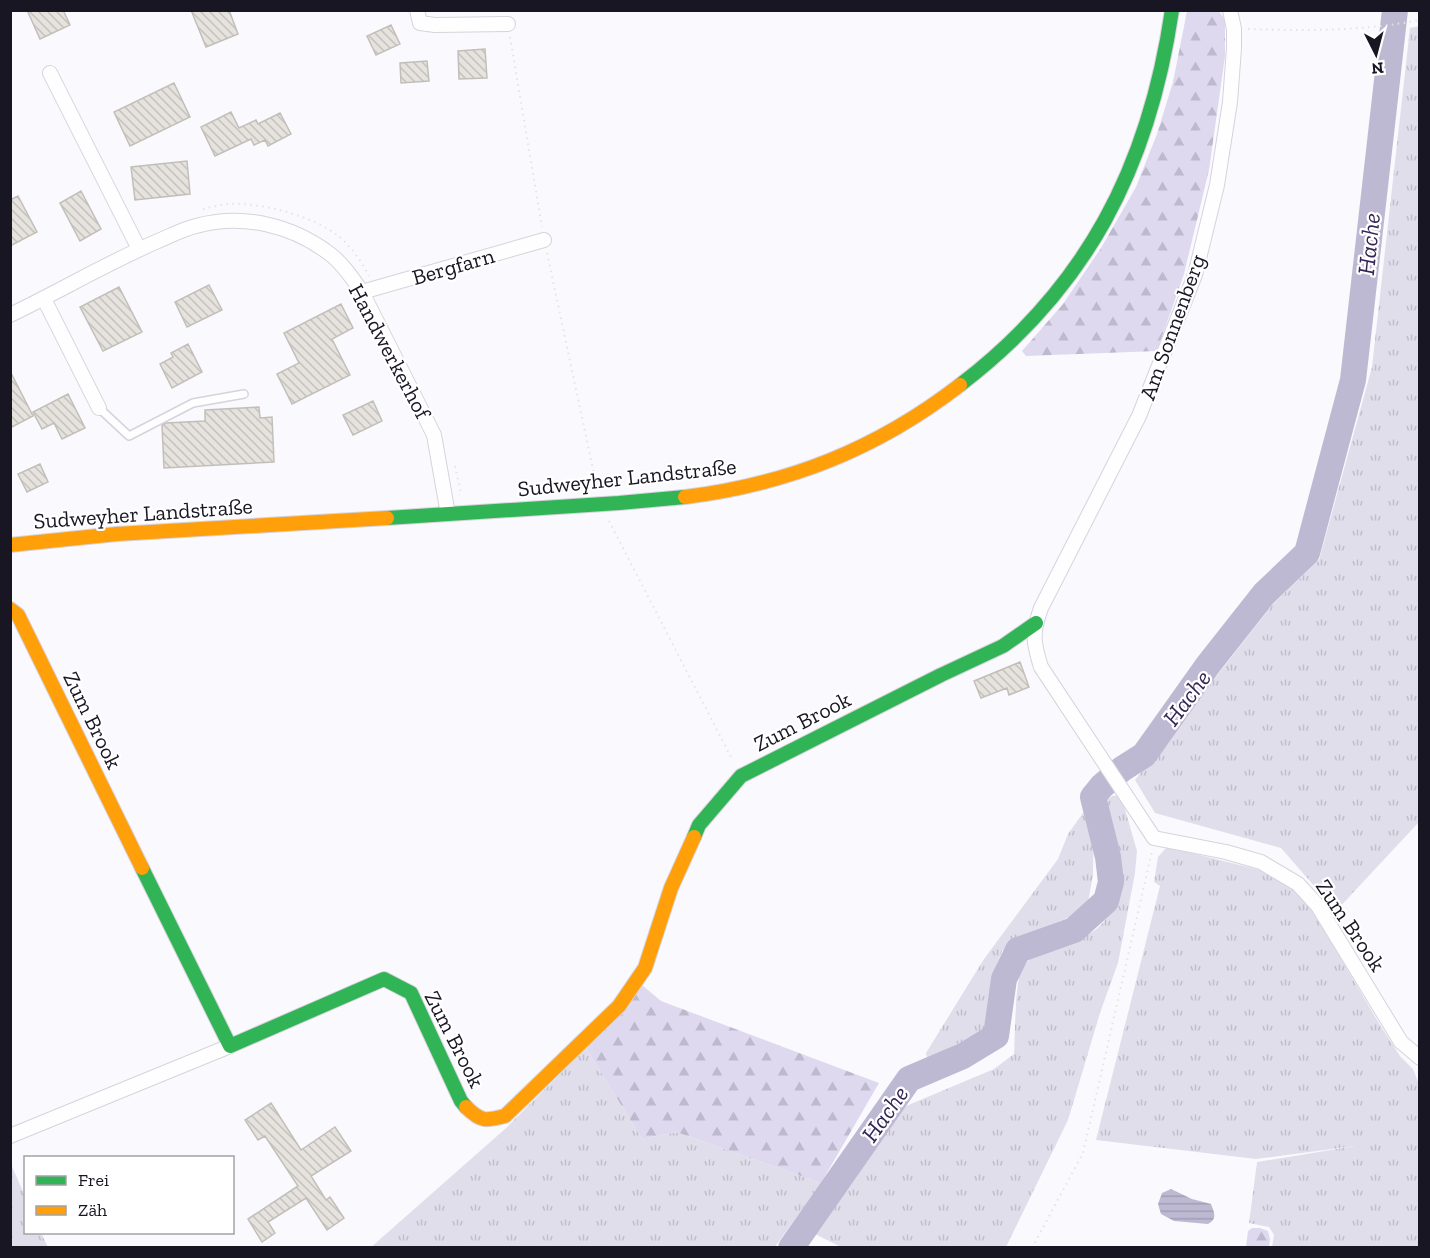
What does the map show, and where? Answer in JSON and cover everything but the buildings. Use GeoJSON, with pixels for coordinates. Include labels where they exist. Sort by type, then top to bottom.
{"type":"FeatureCollection","features":[{"type":"Feature","properties":{"kind":"street"},"geometry":{"type":"LineString","coordinates":[[417,10],[420,22],[435,25],[508,24]]}},
{"type":"Feature","properties":{"kind":"street","name":"Sudweyher Landstraße"},"geometry":{"type":"LineString","coordinates":[[10,545],[106,533],[448,514],[698,496],[751,486],[800,473],[837,459],[873,442],[941,400],[1028,327],[1057,294],[1095,238],[1126,181],[1155,100],[1172,10]]}},
{"type":"Feature","properties":{"kind":"street","name":"Am Sonnenberg"},"geometry":{"type":"LineString","coordinates":[[1036,623],[1041,608],[1139,416],[1195,275],[1216,185],[1230,102],[1234,29],[1230,10]]}},
{"type":"Feature","properties":{"kind":"street"},"geometry":{"type":"LineString","coordinates":[[50,73],[140,249]]}},
{"type":"Feature","properties":{"kind":"street","name":"Handwerkerhof"},"geometry":{"type":"LineString","coordinates":[[10,315],[140,249],[195,226],[227,220],[254,221],[307,239],[331,255],[362,292],[434,435],[448,514]]}},
{"type":"Feature","properties":{"kind":"street","name":"Bergfarn"},"geometry":{"type":"LineString","coordinates":[[362,292],[544,240]]}},
{"type":"Feature","properties":{"kind":"street"},"geometry":{"type":"LineString","coordinates":[[44,299],[99,408]]}},
{"type":"Feature","properties":{"kind":"street","name":"Zum Brook"},"geometry":{"type":"LineString","coordinates":[[10,609],[18,615],[230,1046]]}},
{"type":"Feature","properties":{"kind":"street"},"geometry":{"type":"LineString","coordinates":[[1036,623],[1034,644],[1041,667],[1154,838]]}},
{"type":"Feature","properties":{"kind":"street","name":"Zum Brook"},"geometry":{"type":"LineString","coordinates":[[10,1136],[230,1046],[384,979],[411,993],[461,1101],[475,1116],[488,1121],[505,1116],[620,1006],[645,968],[672,888],[699,825],[741,776],[1003,646],[1036,623]]}},
{"type":"Feature","properties":{"kind":"street","name":"Zum Brook"},"geometry":{"type":"LineString","coordinates":[[1154,838],[1226,852],[1261,862],[1298,884],[1318,906],[1401,1042],[1419,1058]]}},
{"type":"Feature","properties":{"kind":"lane"},"geometry":{"type":"LineString","coordinates":[[99,408],[129,436],[193,404],[244,394]]}},
{"type":"Feature","properties":{"kind":"path"},"geometry":{"type":"LineString","coordinates":[[1234,29],[1385,26],[1419,20]]}},
{"type":"Feature","properties":{"kind":"path"},"geometry":{"type":"LineString","coordinates":[[508,24],[544,240],[600,504],[741,776]]}},
{"type":"Feature","properties":{"kind":"path"},"geometry":{"type":"LineString","coordinates":[[195,211],[231,204],[278,210],[306,218],[337,235],[363,264],[376,288]]}},
{"type":"Feature","properties":{"kind":"path"},"geometry":{"type":"LineString","coordinates":[[448,514],[461,493],[454,462]]}},
{"type":"Feature","properties":{"kind":"path"},"geometry":{"type":"LineString","coordinates":[[1032,1248],[1083,1153],[1144,891],[1154,838]]}},
{"type":"Feature","properties":{"kind":"green space"},"geometry":{"type":"Polygon","coordinates":[[[1187,11],[1219,11],[1225,20],[1225,56],[1209,170],[1184,274],[1157,351],[1026,356],[1022,351],[1063,304],[1101,248],[1136,187],[1157,134],[1173,82],[1187,11]]]}},
{"type":"Feature","properties":{"kind":"green space"},"geometry":{"type":"Polygon","coordinates":[[[1419,26],[1419,822],[1336,911],[1281,848],[1155,813],[1135,780],[1273,604],[1319,560],[1372,367],[1410,28],[1419,26]]]}},
{"type":"Feature","properties":{"kind":"green space"},"geometry":{"type":"Polygon","coordinates":[[[1121,795],[1137,851],[1118,963],[1100,1013],[1068,1120],[1006,1247],[841,1247],[815,1234],[899,1109],[994,1069],[1014,1054],[1017,996],[1022,968],[1042,952],[1081,938],[1093,931],[1103,922],[1111,909],[1118,868],[1106,801],[1112,796],[1121,795]]]}},
{"type":"Feature","properties":{"kind":"green space"},"geometry":{"type":"Polygon","coordinates":[[[1091,805],[1094,808],[1093,875],[1088,902],[1078,914],[1013,939],[1002,951],[996,966],[985,1030],[927,1058],[926,1053],[984,959],[1058,859],[1068,834],[1091,805]]]}},
{"type":"Feature","properties":{"kind":"green space"},"geometry":{"type":"Polygon","coordinates":[[[1167,847],[1264,871],[1296,889],[1314,913],[1400,1056],[1413,1069],[1419,1084],[1419,1247],[1272,1247],[1274,1235],[1269,1227],[1249,1223],[1257,1162],[1355,1146],[1256,1159],[1096,1140],[1160,886],[1154,882],[1158,857],[1167,847]]]}},
{"type":"Feature","properties":{"kind":"green space"},"geometry":{"type":"Polygon","coordinates":[[[642,985],[661,1001],[879,1083],[821,1183],[676,1132],[642,1139],[586,1048],[642,985]]]}},
{"type":"Feature","properties":{"kind":"green space"},"geometry":{"type":"Polygon","coordinates":[[[586,1048],[642,1139],[676,1132],[821,1183],[775,1247],[370,1248],[505,1129],[586,1048]]]}},
{"type":"Feature","properties":{"kind":"green space"},"geometry":{"type":"Polygon","coordinates":[[[10,1162],[24,1194],[24,1234],[42,1234],[48,1247],[11,1247],[10,1162]]]}},
{"type":"Feature","properties":{"kind":"green space"},"geometry":{"type":"Polygon","coordinates":[[[1252,1228],[1268,1231],[1269,1247],[1246,1247],[1248,1231],[1252,1228]]]}},
{"type":"Feature","properties":{"kind":"shaded area"},"geometry":{"type":"Polygon","coordinates":[[[1171,1189],[1192,1199],[1211,1204],[1213,1220],[1208,1224],[1174,1221],[1161,1214],[1158,1204],[1162,1193],[1171,1189]]]}},
{"type":"Feature","properties":{"kind":"waterway","name":"Hache"},"geometry":{"type":"LineString","coordinates":[[791,1248],[909,1079],[963,1056],[996,1036],[1004,979],[1018,950],[1074,930],[1106,901],[1111,882],[1108,857],[1093,797],[1122,769],[1144,755],[1208,665],[1264,594],[1307,553],[1353,380],[1395,10]]}},
{"type":"Feature","properties":{"kind":"traffic: fast"},"geometry":{"type":"LineString","coordinates":[[960,385],[1005,347],[1043,308],[1077,265],[1105,220],[1128,172],[1147,121],[1172,10]]}},
{"type":"Feature","properties":{"kind":"traffic: fast"},"geometry":{"type":"LineString","coordinates":[[387,518],[685,497]]}},
{"type":"Feature","properties":{"kind":"traffic: fast"},"geometry":{"type":"LineString","coordinates":[[694,837],[699,825],[741,776],[1003,646],[1036,623]]}},
{"type":"Feature","properties":{"kind":"traffic: fast"},"geometry":{"type":"LineString","coordinates":[[142,868],[230,1046],[384,979],[411,993],[461,1101],[466,1107]]}},
{"type":"Feature","properties":{"kind":"traffic: slow"},"geometry":{"type":"LineString","coordinates":[[685,497],[760,483],[830,460],[897,428],[960,385]]}},
{"type":"Feature","properties":{"kind":"traffic: slow"},"geometry":{"type":"LineString","coordinates":[[10,545],[117,534],[387,518]]}},
{"type":"Feature","properties":{"kind":"traffic: slow"},"geometry":{"type":"LineString","coordinates":[[10,609],[18,615],[142,868]]}},
{"type":"Feature","properties":{"kind":"traffic: slow"},"geometry":{"type":"LineString","coordinates":[[466,1107],[484,1119],[505,1116],[619,1006],[645,968],[671,888],[694,837]]}}]}
